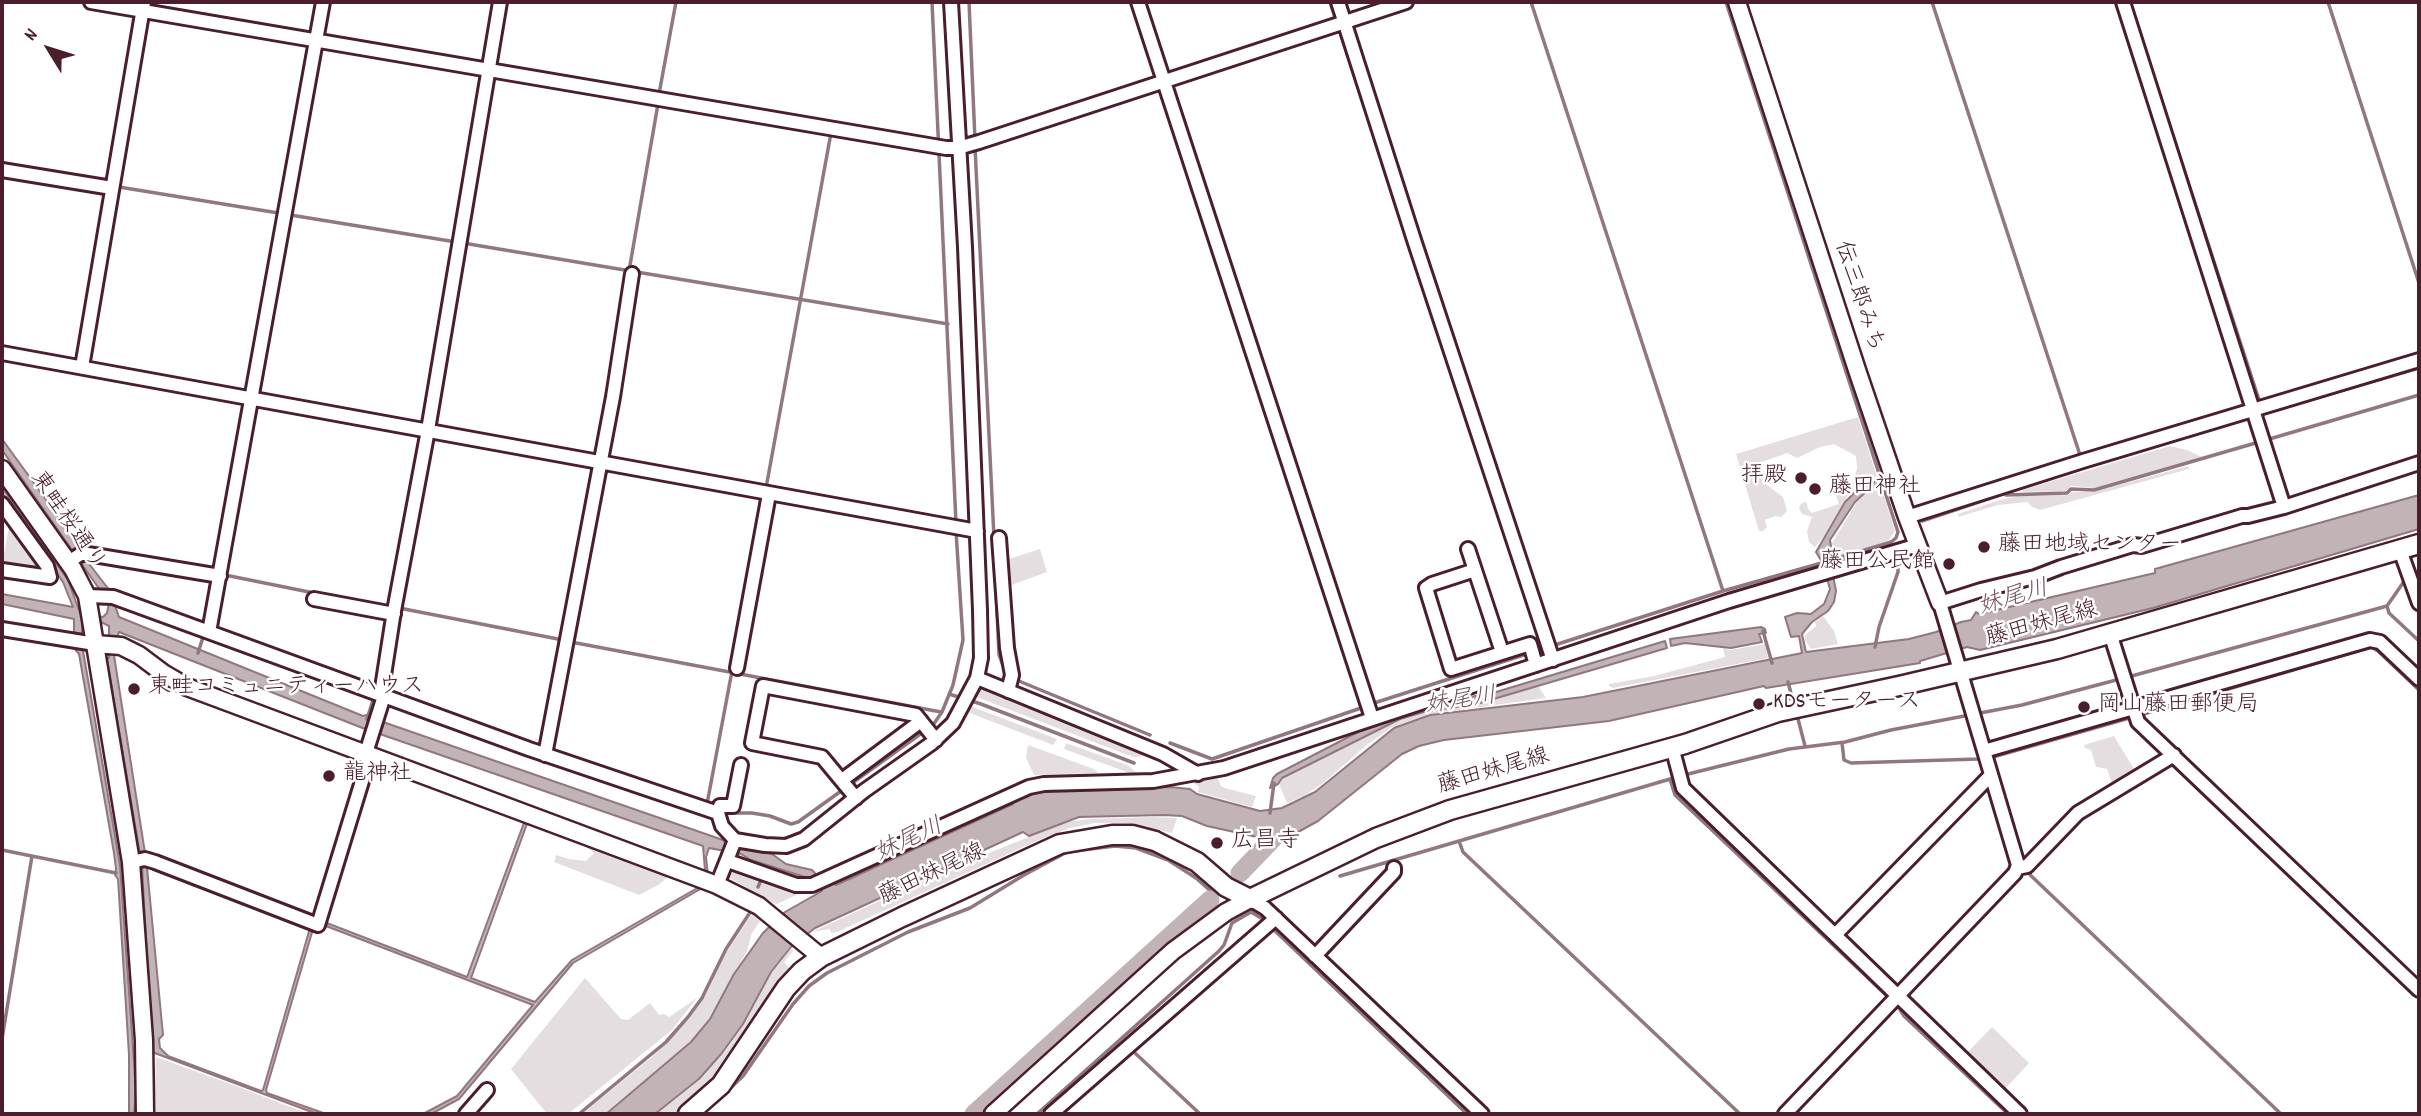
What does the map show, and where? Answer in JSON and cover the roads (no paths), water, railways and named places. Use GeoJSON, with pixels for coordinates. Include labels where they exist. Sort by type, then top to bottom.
{"type":"FeatureCollection","features":[{"type":"Feature","properties":{"kind":"main road","name":"藤田妹尾線"},"geometry":{"type":"LineString","coordinates":[[688,1114],[710,1098],[721,1085],[786,988],[802,971],[821,957],[1060,844],[1093,836],[1132,835],[1155,841],[1197,862],[1226,887],[1250,899],[1405,826],[1450,810],[1672,747],[1779,712],[1958,665],[2110,633],[2419,544]]}},
{"type":"Feature","properties":{"kind":"street"},"geometry":{"type":"LineString","coordinates":[[91,2],[140,8],[940,147],[969,145],[1406,2]]}},
{"type":"Feature","properties":{"kind":"street"},"geometry":{"type":"LineString","coordinates":[[206,631],[285,214],[313,39],[323,2]]}},
{"type":"Feature","properties":{"kind":"street"},"geometry":{"type":"LineString","coordinates":[[139,860],[317,922],[383,699],[378,692],[485,70],[500,2]]}},
{"type":"Feature","properties":{"kind":"street"},"geometry":{"type":"LineString","coordinates":[[732,849],[795,843],[811,834],[848,788],[927,729],[953,723],[977,678],[981,658],[965,247],[969,145],[951,2]]}},
{"type":"Feature","properties":{"kind":"street"},"geometry":{"type":"LineString","coordinates":[[1138,2],[1161,82],[1369,710]]}},
{"type":"Feature","properties":{"kind":"street"},"geometry":{"type":"LineString","coordinates":[[1338,2],[1340,24],[1551,652]]}},
{"type":"Feature","properties":{"kind":"street","name":"伝三郎みち"},"geometry":{"type":"LineString","coordinates":[[1737,2],[1907,517],[1942,611]]}},
{"type":"Feature","properties":{"kind":"street"},"geometry":{"type":"LineString","coordinates":[[2123,2],[2258,411],[2263,441],[2284,507]]}},
{"type":"Feature","properties":{"kind":"street"},"geometry":{"type":"LineString","coordinates":[[82,367],[140,8]]}},
{"type":"Feature","properties":{"kind":"street"},"geometry":{"type":"LineString","coordinates":[[2,170],[110,188]]}},
{"type":"Feature","properties":{"kind":"street"},"geometry":{"type":"LineString","coordinates":[[545,755],[597,461],[613,397],[632,274]]}},
{"type":"Feature","properties":{"kind":"street"},"geometry":{"type":"LineString","coordinates":[[2,354],[976,531]]}},
{"type":"Feature","properties":{"kind":"street"},"geometry":{"type":"LineString","coordinates":[[1907,517],[2419,360]]}},
{"type":"Feature","properties":{"kind":"street"},"geometry":{"type":"LineString","coordinates":[[2022,867],[2018,865],[1942,611],[1981,590],[2035,577],[2133,545],[2142,546],[2242,516],[2284,507],[2419,463]]}},
{"type":"Feature","properties":{"kind":"street","name":"東畦桜通り"},"geometry":{"type":"LineString","coordinates":[[2,469],[97,605],[96,643],[139,860],[145,1114]]}},
{"type":"Feature","properties":{"kind":"street"},"geometry":{"type":"LineString","coordinates":[[737,668],[769,494]]}},
{"type":"Feature","properties":{"kind":"street"},"geometry":{"type":"LineString","coordinates":[[2,504],[47,566],[50,578],[2,570]]}},
{"type":"Feature","properties":{"kind":"street"},"geometry":{"type":"LineString","coordinates":[[999,538],[1010,682]]}},
{"type":"Feature","properties":{"kind":"street"},"geometry":{"type":"LineString","coordinates":[[741,765],[733,806],[720,806],[718,813],[732,849],[796,885],[812,885],[1029,787],[1044,784],[1153,781],[1198,774],[1279,751],[1369,710],[1534,657],[1918,545]]}},
{"type":"Feature","properties":{"kind":"street"},"geometry":{"type":"LineString","coordinates":[[1468,549],[1502,652]]}},
{"type":"Feature","properties":{"kind":"street"},"geometry":{"type":"LineString","coordinates":[[2400,550],[2419,603]]}},
{"type":"Feature","properties":{"kind":"street"},"geometry":{"type":"LineString","coordinates":[[68,562],[82,554],[88,554],[217,576]]}},
{"type":"Feature","properties":{"kind":"street"},"geometry":{"type":"LineString","coordinates":[[1475,570],[1426,588],[1451,669],[1530,644],[1534,657]]}},
{"type":"Feature","properties":{"kind":"street"},"geometry":{"type":"LineString","coordinates":[[314,599],[392,611]]}},
{"type":"Feature","properties":{"kind":"street"},"geometry":{"type":"LineString","coordinates":[[97,605],[206,631],[545,755],[718,813]]}},
{"type":"Feature","properties":{"kind":"street"},"geometry":{"type":"LineString","coordinates":[[2,629],[131,650],[174,681],[187,687],[717,885],[746,898],[821,957]]}},
{"type":"Feature","properties":{"kind":"street"},"geometry":{"type":"LineString","coordinates":[[2110,633],[2134,714],[2419,990]]}},
{"type":"Feature","properties":{"kind":"street"},"geometry":{"type":"LineString","coordinates":[[1835,935],[1987,761],[2370,640],[2380,642],[2419,678]]}},
{"type":"Feature","properties":{"kind":"street"},"geometry":{"type":"LineString","coordinates":[[977,678],[1010,682],[1175,759],[1198,774]]}},
{"type":"Feature","properties":{"kind":"street"},"geometry":{"type":"LineString","coordinates":[[848,788],[822,757],[752,743],[763,686],[916,715],[927,729]]}},
{"type":"Feature","properties":{"kind":"street"},"geometry":{"type":"LineString","coordinates":[[848,788],[927,729]]}},
{"type":"Feature","properties":{"kind":"street"},"geometry":{"type":"LineString","coordinates":[[1672,747],[1684,788],[2021,1114]]}},
{"type":"Feature","properties":{"kind":"street"},"geometry":{"type":"LineString","coordinates":[[1785,1114],[2015,873],[2078,813],[2174,755]]}},
{"type":"Feature","properties":{"kind":"street"},"geometry":{"type":"LineString","coordinates":[[717,885],[732,849]]}},
{"type":"Feature","properties":{"kind":"street"},"geometry":{"type":"LineString","coordinates":[[1315,956],[1394,872],[1394,868]]}},
{"type":"Feature","properties":{"kind":"street"},"geometry":{"type":"LineString","coordinates":[[993,1114],[1173,951],[1226,912],[1250,899],[1276,918],[1482,1114]]}},
{"type":"Feature","properties":{"kind":"street"},"geometry":{"type":"LineString","coordinates":[[1051,1114],[1276,918]]}},
{"type":"Feature","properties":{"kind":"street"},"geometry":{"type":"LineString","coordinates":[[466,1114],[487,1090]]}},
{"type":"Feature","properties":{"kind":"water","name":"妹尾川"},"geometry":{"type":"Polygon","coordinates":[[[2,439],[110,591],[119,617],[363,716],[370,714],[383,722],[726,843],[772,854],[786,864],[812,870],[827,886],[834,883],[836,885],[1013,804],[1011,798],[1043,790],[1170,787],[1190,789],[1197,794],[1260,811],[1282,808],[1315,792],[1394,728],[1430,715],[1583,697],[1802,653],[1799,636],[1791,637],[1785,617],[1797,613],[1811,614],[1824,604],[1830,589],[1824,577],[1833,576],[1836,591],[1834,602],[1828,611],[1812,622],[1802,634],[1806,652],[1909,639],[1971,620],[1976,612],[1979,614],[2155,573],[2155,569],[2419,495],[2419,529],[2153,608],[1980,650],[1967,647],[1920,663],[1766,688],[1764,686],[1609,721],[1444,740],[1419,746],[1402,754],[1318,821],[1280,842],[1207,826],[1182,816],[1164,815],[1079,817],[1029,836],[1023,832],[815,928],[791,947],[771,972],[743,1024],[722,1053],[699,1079],[655,1114],[606,1114],[691,1042],[710,1019],[734,974],[763,933],[785,912],[822,891],[811,879],[751,860],[741,854],[709,848],[706,857],[709,884],[573,963],[459,1099],[431,1114],[423,1114],[457,1096],[533,1005],[318,923],[313,929],[266,1090],[267,1093],[326,1114],[317,1114],[152,1052],[142,866],[107,660],[109,626],[101,622],[83,622],[81,639],[120,865],[136,1091],[134,1114],[129,1114],[129,1055],[118,879],[115,875],[114,853],[79,654],[74,648],[74,619],[2,604],[2,594],[73,607],[63,582],[2,496],[2,487],[68,580],[80,613],[103,617],[107,613],[109,603],[2,450],[2,439]],[[119,632],[113,649],[145,853],[467,977],[525,820],[528,821],[471,978],[535,1002],[572,960],[706,883],[703,846],[377,733],[369,726],[365,729],[119,632]],[[146,857],[163,1035],[159,1039],[160,1048],[168,1056],[261,1091],[310,928],[146,857]]]}},
{"type":"Feature","properties":{"kind":"water"},"geometry":{"type":"Polygon","coordinates":[[[1879,481],[1880,486],[1867,491],[1855,502],[1830,540],[1834,564],[1825,567],[1816,552],[1845,502],[1862,485],[1879,481]]]}},
{"type":"Feature","properties":{"kind":"water"},"geometry":{"type":"Polygon","coordinates":[[[1761,627],[1766,633],[1759,634],[1762,642],[1731,648],[1685,643],[1671,646],[1670,639],[1761,627]]]}},
{"type":"Feature","properties":{"kind":"water"},"geometry":{"type":"Polygon","coordinates":[[[1665,641],[1667,648],[1480,703],[1424,712],[1400,719],[1282,778],[1270,788],[1277,774],[1385,718],[1435,704],[1496,692],[1665,641]]]}},
{"type":"Feature","properties":{"kind":"waterway"},"geometry":{"type":"LineString","coordinates":[[659,94],[676,2]]}},
{"type":"Feature","properties":{"kind":"waterway"},"geometry":{"type":"LineString","coordinates":[[932,2],[956,523]]}},
{"type":"Feature","properties":{"kind":"waterway"},"geometry":{"type":"LineString","coordinates":[[969,2],[975,140]]}},
{"type":"Feature","properties":{"kind":"waterway"},"geometry":{"type":"LineString","coordinates":[[1330,2],[1374,136]]}},
{"type":"Feature","properties":{"kind":"waterway"},"geometry":{"type":"LineString","coordinates":[[1531,2],[1723,591]]}},
{"type":"Feature","properties":{"kind":"waterway"},"geometry":{"type":"LineString","coordinates":[[1726,2],[1898,532],[1891,542],[1832,560]]}},
{"type":"Feature","properties":{"kind":"waterway"},"geometry":{"type":"LineString","coordinates":[[1932,2],[2080,455]]}},
{"type":"Feature","properties":{"kind":"waterway"},"geometry":{"type":"LineString","coordinates":[[2328,2],[2419,283]]}},
{"type":"Feature","properties":{"kind":"waterway"},"geometry":{"type":"LineString","coordinates":[[2132,10],[2261,406]]}},
{"type":"Feature","properties":{"kind":"waterway"},"geometry":{"type":"LineString","coordinates":[[629,271],[658,104]]}},
{"type":"Feature","properties":{"kind":"waterway"},"geometry":{"type":"LineString","coordinates":[[766,488],[831,133]]}},
{"type":"Feature","properties":{"kind":"waterway"},"geometry":{"type":"LineString","coordinates":[[975,147],[994,538]]}},
{"type":"Feature","properties":{"kind":"waterway"},"geometry":{"type":"LineString","coordinates":[[119,187],[456,242]]}},
{"type":"Feature","properties":{"kind":"waterway"},"geometry":{"type":"LineString","coordinates":[[463,243],[948,324]]}},
{"type":"Feature","properties":{"kind":"waterway"},"geometry":{"type":"LineString","coordinates":[[2258,415],[2419,368]]}},
{"type":"Feature","properties":{"kind":"waterway"},"geometry":{"type":"LineString","coordinates":[[603,416],[609,382]]}},
{"type":"Feature","properties":{"kind":"waterway"},"geometry":{"type":"LineString","coordinates":[[2266,440],[2419,395]]}},
{"type":"Feature","properties":{"kind":"waterway"},"geometry":{"type":"LineString","coordinates":[[1922,521],[2084,467],[2251,417]]}},
{"type":"Feature","properties":{"kind":"waterway"},"geometry":{"type":"LineString","coordinates":[[2006,495],[2067,493],[2071,489],[2094,490],[2259,442]]}},
{"type":"Feature","properties":{"kind":"waterway"},"geometry":{"type":"LineString","coordinates":[[724,813],[752,813],[791,824],[798,822],[933,725],[942,712],[953,685],[963,640],[956,531]]}},
{"type":"Feature","properties":{"kind":"waterway"},"geometry":{"type":"LineString","coordinates":[[1512,556],[1543,650]]}},
{"type":"Feature","properties":{"kind":"waterway"},"geometry":{"type":"LineString","coordinates":[[1875,647],[1898,572],[1898,558]]}},
{"type":"Feature","properties":{"kind":"waterway"},"geometry":{"type":"LineString","coordinates":[[1371,704],[1723,591],[1825,562]]}},
{"type":"Feature","properties":{"kind":"waterway"},"geometry":{"type":"LineString","coordinates":[[995,567],[999,655],[1007,676]]}},
{"type":"Feature","properties":{"kind":"waterway"},"geometry":{"type":"LineString","coordinates":[[225,575],[319,594]]}},
{"type":"Feature","properties":{"kind":"waterway"},"geometry":{"type":"LineString","coordinates":[[2128,677],[2387,606],[2405,580],[2419,576]]}},
{"type":"Feature","properties":{"kind":"waterway"},"geometry":{"type":"LineString","coordinates":[[2387,606],[2389,613],[2419,641]]}},
{"type":"Feature","properties":{"kind":"waterway"},"geometry":{"type":"LineString","coordinates":[[399,608],[563,640]]}},
{"type":"Feature","properties":{"kind":"waterway"},"geometry":{"type":"LineString","coordinates":[[1763,631],[1772,663]]}},
{"type":"Feature","properties":{"kind":"waterway"},"geometry":{"type":"LineString","coordinates":[[198,653],[204,634]]}},
{"type":"Feature","properties":{"kind":"waterway"},"geometry":{"type":"LineString","coordinates":[[571,642],[941,712]]}},
{"type":"Feature","properties":{"kind":"waterway"},"geometry":{"type":"LineString","coordinates":[[2140,715],[2371,647],[2419,690]]}},
{"type":"Feature","properties":{"kind":"waterway"},"geometry":{"type":"LineString","coordinates":[[707,804],[732,671]]}},
{"type":"Feature","properties":{"kind":"waterway"},"geometry":{"type":"LineString","coordinates":[[1014,679],[1150,735]]}},
{"type":"Feature","properties":{"kind":"waterway"},"geometry":{"type":"LineString","coordinates":[[1684,775],[1789,749],[1845,742],[1891,730],[2022,705],[2120,679]]}},
{"type":"Feature","properties":{"kind":"waterway"},"geometry":{"type":"LineString","coordinates":[[1788,682],[1792,697]]}},
{"type":"Feature","properties":{"kind":"waterway"},"geometry":{"type":"LineString","coordinates":[[949,694],[1134,763]]}},
{"type":"Feature","properties":{"kind":"waterway"},"geometry":{"type":"LineString","coordinates":[[367,719],[374,697]]}},
{"type":"Feature","properties":{"kind":"waterway"},"geometry":{"type":"LineString","coordinates":[[1170,743],[1212,759],[1364,707]]}},
{"type":"Feature","properties":{"kind":"waterway"},"geometry":{"type":"LineString","coordinates":[[1842,743],[1844,760],[1851,763],[1978,759],[2133,717]]}},
{"type":"Feature","properties":{"kind":"waterway"},"geometry":{"type":"LineString","coordinates":[[1798,719],[1805,746]]}},
{"type":"Feature","properties":{"kind":"waterway"},"geometry":{"type":"LineString","coordinates":[[2167,741],[2184,758]]}},
{"type":"Feature","properties":{"kind":"waterway"},"geometry":{"type":"LineString","coordinates":[[1993,757],[1997,776]]}},
{"type":"Feature","properties":{"kind":"waterway"},"geometry":{"type":"LineString","coordinates":[[1340,876],[1677,777]]}},
{"type":"Feature","properties":{"kind":"waterway"},"geometry":{"type":"LineString","coordinates":[[1670,779],[1675,795],[1888,997]]}},
{"type":"Feature","properties":{"kind":"waterway"},"geometry":{"type":"LineString","coordinates":[[1270,813],[1274,783]]}},
{"type":"Feature","properties":{"kind":"waterway"},"geometry":{"type":"LineString","coordinates":[[1240,873],[1288,823]]}},
{"type":"Feature","properties":{"kind":"waterway"},"geometry":{"type":"LineString","coordinates":[[1459,841],[1463,852],[1740,1114]]}},
{"type":"Feature","properties":{"kind":"waterway"},"geometry":{"type":"LineString","coordinates":[[718,1100],[743,1076],[793,1004],[809,986],[827,973],[908,932],[970,908],[1067,852],[1115,846],[1136,848],[1168,860],[1196,878],[1215,895]]}},
{"type":"Feature","properties":{"kind":"waterway"},"geometry":{"type":"LineString","coordinates":[[2,850],[116,873]]}},
{"type":"Feature","properties":{"kind":"waterway"},"geometry":{"type":"LineString","coordinates":[[2,1039],[32,856]]}},
{"type":"Feature","properties":{"kind":"waterway"},"geometry":{"type":"LineString","coordinates":[[2025,870],[2281,1114]]}},
{"type":"Feature","properties":{"kind":"waterway"},"geometry":{"type":"LineString","coordinates":[[758,887],[761,880]]}},
{"type":"Feature","properties":{"kind":"waterway"},"geometry":{"type":"LineString","coordinates":[[974,1114],[1210,900]]}},
{"type":"Feature","properties":{"kind":"waterway"},"geometry":{"type":"LineString","coordinates":[[1037,1114],[1219,951],[1232,923],[1251,912],[1266,921]]}},
{"type":"Feature","properties":{"kind":"waterway"},"geometry":{"type":"LineString","coordinates":[[579,1114],[666,1042],[688,1017],[702,998],[726,949],[749,914]]}},
{"type":"Feature","properties":{"kind":"waterway"},"geometry":{"type":"LineString","coordinates":[[1272,928],[1467,1114]]}},
{"type":"Feature","properties":{"kind":"waterway"},"geometry":{"type":"LineString","coordinates":[[1898,1006],[1904,1016],[2008,1114]]}},
{"type":"Feature","properties":{"kind":"waterway"},"geometry":{"type":"LineString","coordinates":[[1135,1053],[1200,1114]]}},
{"type":"Feature","properties":{"kind":"place","name":"拝殿"},"geometry":{"type":"Point","coordinates":[1801,478]}},
{"type":"Feature","properties":{"kind":"place","name":"藤田神社"},"geometry":{"type":"Point","coordinates":[1815,489]}},
{"type":"Feature","properties":{"kind":"place","name":"藤田地域センター"},"geometry":{"type":"Point","coordinates":[1984,547]}},
{"type":"Feature","properties":{"kind":"place","name":"藤田公民館"},"geometry":{"type":"Point","coordinates":[1949,564]}},
{"type":"Feature","properties":{"kind":"place","name":"東畦コミュニティーハウス"},"geometry":{"type":"Point","coordinates":[134,689]}},
{"type":"Feature","properties":{"kind":"place","name":"KDSモータース"},"geometry":{"type":"Point","coordinates":[1759,704]}},
{"type":"Feature","properties":{"kind":"place","name":"岡山藤田郵便局"},"geometry":{"type":"Point","coordinates":[2084,707]}},
{"type":"Feature","properties":{"kind":"place","name":"龍神社"},"geometry":{"type":"Point","coordinates":[329,776]}},
{"type":"Feature","properties":{"kind":"place","name":"広昌寺"},"geometry":{"type":"Point","coordinates":[1217,843]}}]}
